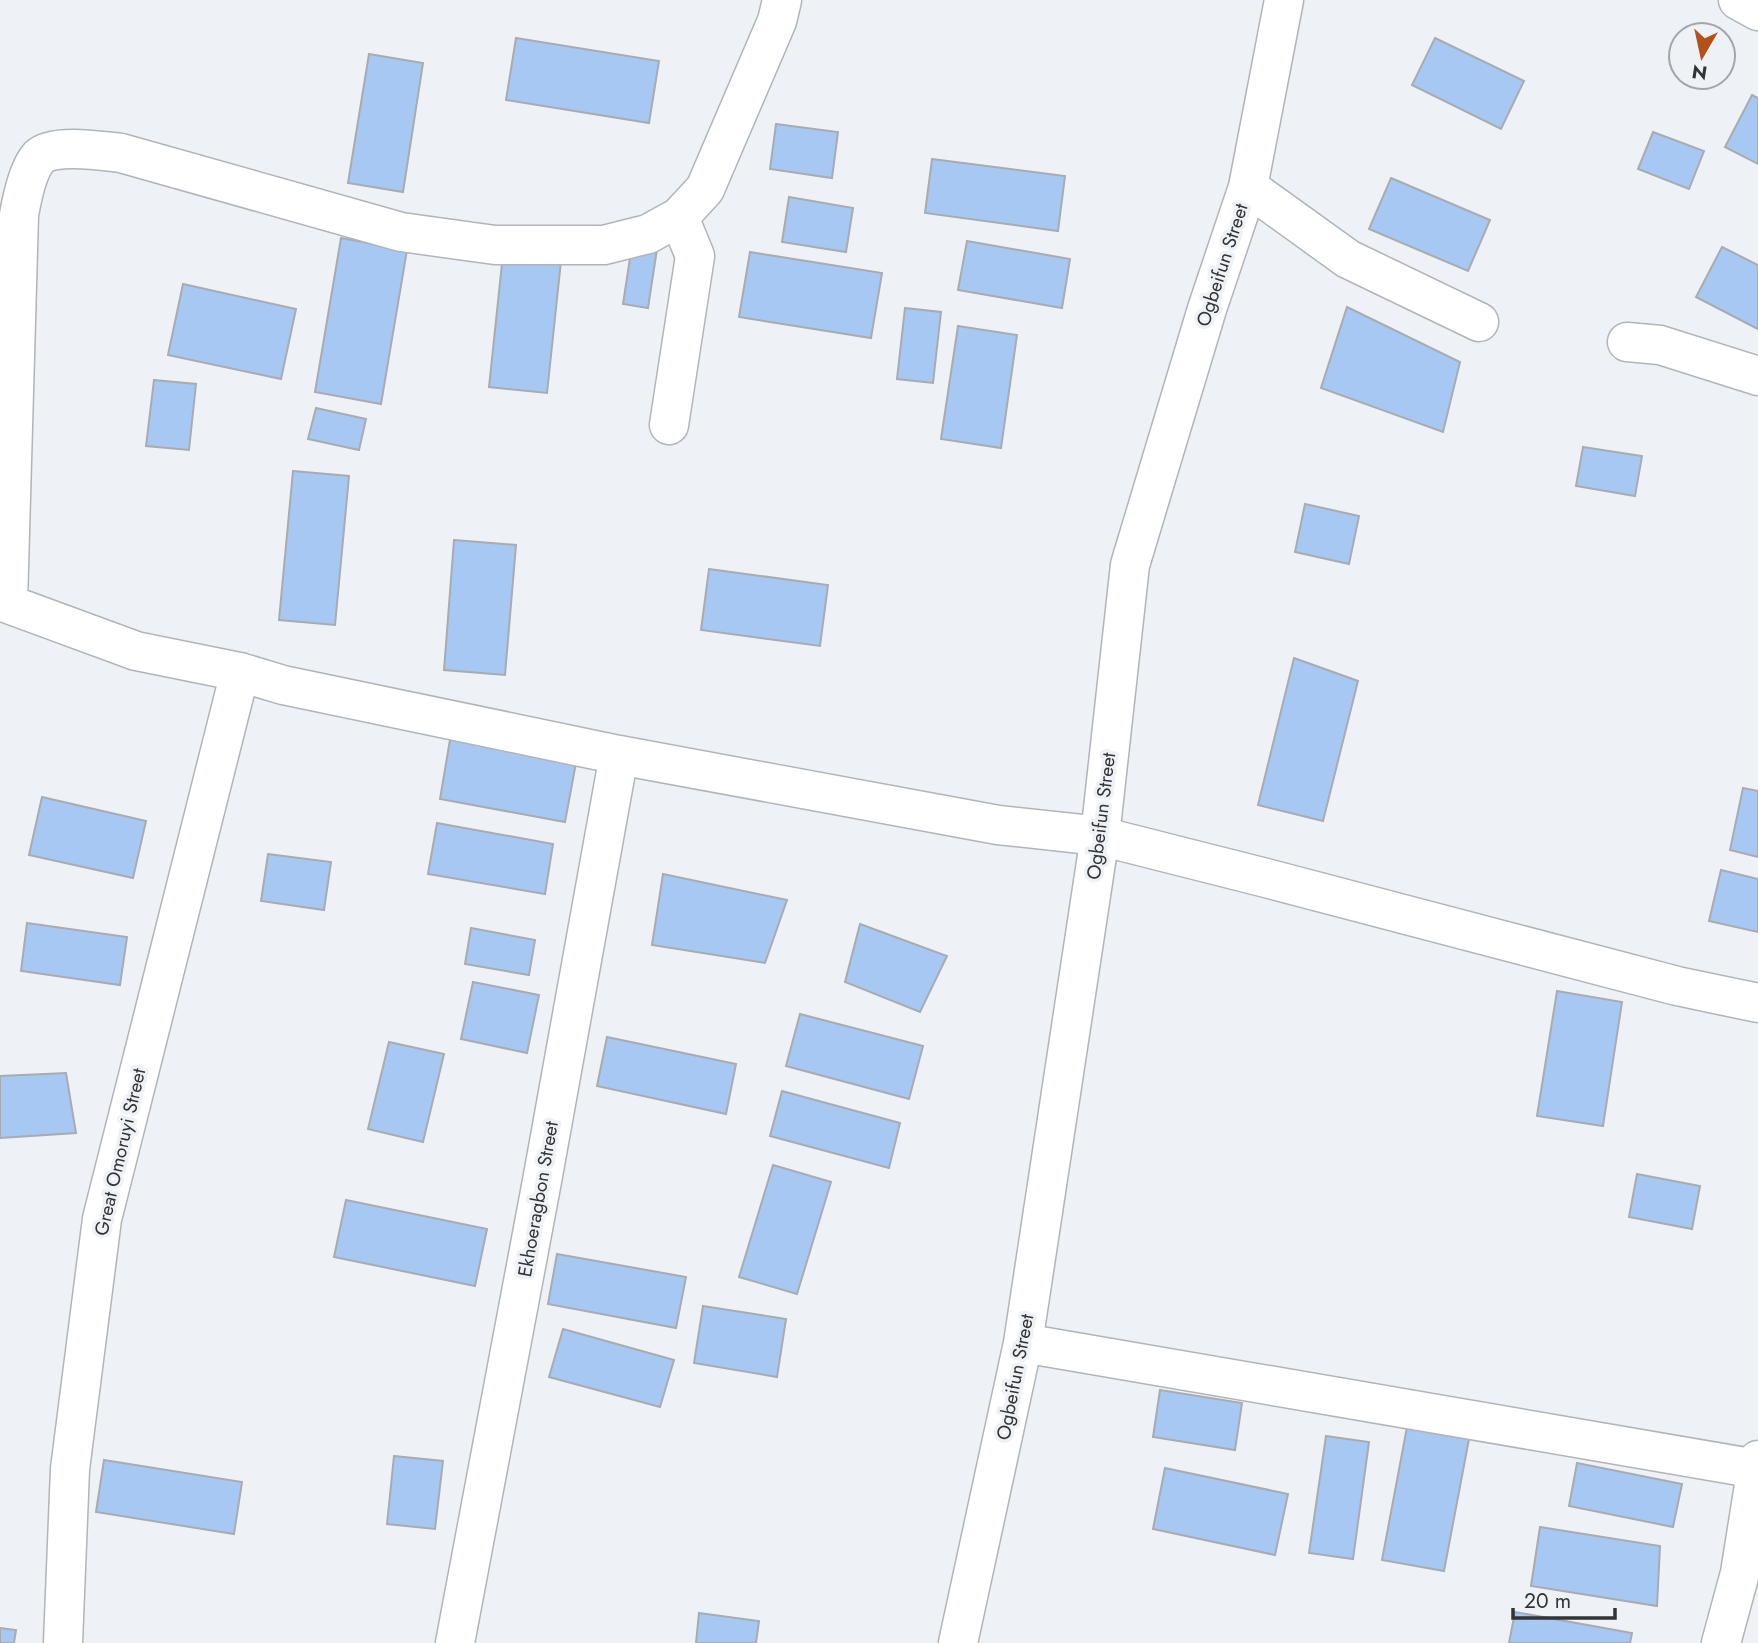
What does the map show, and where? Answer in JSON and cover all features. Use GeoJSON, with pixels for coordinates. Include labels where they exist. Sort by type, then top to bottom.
{"type":"FeatureCollection","features":[{"type":"Feature","properties":{"kind":"street"},"geometry":{"type":"LineString","coordinates":[[782,0],[777,21],[705,189],[679,216],[648,234],[604,245],[495,245],[401,232],[121,153],[83,149],[50,150],[39,157],[26,181],[19,215],[4,602],[136,651],[240,672],[283,685],[619,755],[998,825],[1100,836],[1677,986],[1758,1003]]}},
{"type":"Feature","properties":{"kind":"street","name":"Ogbeifun Street"},"geometry":{"type":"LineString","coordinates":[[958,1643],[1023,1343],[1100,836],[1130,565],[1207,309],[1248,187],[1284,0]]}},
{"type":"Feature","properties":{"kind":"street"},"geometry":{"type":"LineString","coordinates":[[1738,0],[1758,11]]}},
{"type":"Feature","properties":{"kind":"street"},"geometry":{"type":"LineString","coordinates":[[1248,187],[1348,259],[1479,322]]}},
{"type":"Feature","properties":{"kind":"street"},"geometry":{"type":"LineString","coordinates":[[669,425],[695,256],[679,216]]}},
{"type":"Feature","properties":{"kind":"street"},"geometry":{"type":"LineString","coordinates":[[1627,342],[1660,345],[1758,376]]}},
{"type":"Feature","properties":{"kind":"street","name":"Great Omoruyi Street"},"geometry":{"type":"LineString","coordinates":[[62,1643],[70,1469],[102,1219],[240,672]]}},
{"type":"Feature","properties":{"kind":"street","name":"Ekhoeragbon Street"},"geometry":{"type":"LineString","coordinates":[[455,1643],[540,1195],[619,755]]}},
{"type":"Feature","properties":{"kind":"street"},"geometry":{"type":"LineString","coordinates":[[1023,1343],[1757,1469]]}},
{"type":"Feature","properties":{"kind":"street"},"geometry":{"type":"LineString","coordinates":[[1721,1643],[1740,1573],[1758,1460]]}},
{"type":"Feature","properties":{"kind":"building"},"geometry":{"type":"Polygon","coordinates":[[[516,38],[659,61],[649,123],[506,100],[516,38]]]}},
{"type":"Feature","properties":{"kind":"building"},"geometry":{"type":"Polygon","coordinates":[[[1435,38],[1524,81],[1501,129],[1412,85],[1435,38]]]}},
{"type":"Feature","properties":{"kind":"building"},"geometry":{"type":"Polygon","coordinates":[[[369,54],[423,63],[403,192],[348,183],[369,54]]]}},
{"type":"Feature","properties":{"kind":"building"},"geometry":{"type":"Polygon","coordinates":[[[1752,95],[1758,98],[1758,164],[1725,147],[1752,95]]]}},
{"type":"Feature","properties":{"kind":"building"},"geometry":{"type":"Polygon","coordinates":[[[776,124],[838,132],[832,178],[770,169],[776,124]]]}},
{"type":"Feature","properties":{"kind":"building"},"geometry":{"type":"Polygon","coordinates":[[[1653,132],[1704,151],[1689,189],[1638,169],[1653,132]]]}},
{"type":"Feature","properties":{"kind":"building"},"geometry":{"type":"Polygon","coordinates":[[[932,159],[1065,176],[1058,231],[925,213],[932,159]]]}},
{"type":"Feature","properties":{"kind":"building"},"geometry":{"type":"Polygon","coordinates":[[[1391,178],[1490,220],[1468,271],[1369,229],[1391,178]]]}},
{"type":"Feature","properties":{"kind":"building"},"geometry":{"type":"Polygon","coordinates":[[[789,197],[853,208],[846,252],[782,242],[789,197]]]}},
{"type":"Feature","properties":{"kind":"building"},"geometry":{"type":"Polygon","coordinates":[[[341,238],[407,250],[381,404],[315,392],[341,238]]]}},
{"type":"Feature","properties":{"kind":"building"},"geometry":{"type":"Polygon","coordinates":[[[967,241],[1070,259],[1062,308],[958,290],[967,241]]]}},
{"type":"Feature","properties":{"kind":"building"},"geometry":{"type":"Polygon","coordinates":[[[632,245],[657,249],[648,308],[623,304],[632,245]]]}},
{"type":"Feature","properties":{"kind":"building"},"geometry":{"type":"Polygon","coordinates":[[[1722,247],[1758,265],[1758,329],[1696,297],[1722,247]]]}},
{"type":"Feature","properties":{"kind":"building"},"geometry":{"type":"Polygon","coordinates":[[[750,252],[882,273],[871,338],[739,317],[750,252]]]}},
{"type":"Feature","properties":{"kind":"building"},"geometry":{"type":"Polygon","coordinates":[[[503,254],[561,261],[547,393],[489,387],[503,254]]]}},
{"type":"Feature","properties":{"kind":"building"},"geometry":{"type":"Polygon","coordinates":[[[183,284],[296,309],[281,379],[168,355],[183,284]]]}},
{"type":"Feature","properties":{"kind":"building"},"geometry":{"type":"Polygon","coordinates":[[[1347,307],[1460,362],[1443,432],[1321,388],[1347,307]]]}},
{"type":"Feature","properties":{"kind":"building"},"geometry":{"type":"Polygon","coordinates":[[[905,308],[941,312],[933,383],[897,379],[905,308]]]}},
{"type":"Feature","properties":{"kind":"building"},"geometry":{"type":"Polygon","coordinates":[[[958,326],[1017,335],[1001,448],[941,439],[958,326]]]}},
{"type":"Feature","properties":{"kind":"building"},"geometry":{"type":"Polygon","coordinates":[[[154,380],[196,384],[189,450],[146,446],[154,380]]]}},
{"type":"Feature","properties":{"kind":"building"},"geometry":{"type":"Polygon","coordinates":[[[316,408],[366,419],[359,450],[308,439],[316,408]]]}},
{"type":"Feature","properties":{"kind":"building"},"geometry":{"type":"Polygon","coordinates":[[[1583,447],[1642,456],[1635,496],[1576,486],[1583,447]]]}},
{"type":"Feature","properties":{"kind":"building"},"geometry":{"type":"Polygon","coordinates":[[[293,471],[349,476],[335,625],[279,620],[293,471]]]}},
{"type":"Feature","properties":{"kind":"building"},"geometry":{"type":"Polygon","coordinates":[[[1305,504],[1359,516],[1349,564],[1295,552],[1305,504]]]}},
{"type":"Feature","properties":{"kind":"building"},"geometry":{"type":"Polygon","coordinates":[[[454,540],[516,545],[505,675],[444,670],[454,540]]]}},
{"type":"Feature","properties":{"kind":"building"},"geometry":{"type":"Polygon","coordinates":[[[709,569],[828,585],[820,646],[701,630],[709,569]]]}},
{"type":"Feature","properties":{"kind":"building"},"geometry":{"type":"Polygon","coordinates":[[[1294,658],[1358,681],[1323,821],[1258,805],[1294,658]]]}},
{"type":"Feature","properties":{"kind":"building"},"geometry":{"type":"Polygon","coordinates":[[[452,728],[578,752],[565,822],[440,799],[452,728]]]}},
{"type":"Feature","properties":{"kind":"building"},"geometry":{"type":"Polygon","coordinates":[[[1743,788],[1758,791],[1758,857],[1730,850],[1743,788]]]}},
{"type":"Feature","properties":{"kind":"building"},"geometry":{"type":"Polygon","coordinates":[[[42,797],[146,821],[133,878],[29,855],[42,797]]]}},
{"type":"Feature","properties":{"kind":"building"},"geometry":{"type":"Polygon","coordinates":[[[437,823],[553,844],[545,894],[428,874],[437,823]]]}},
{"type":"Feature","properties":{"kind":"building"},"geometry":{"type":"Polygon","coordinates":[[[268,854],[331,862],[324,910],[261,901],[268,854]]]}},
{"type":"Feature","properties":{"kind":"building"},"geometry":{"type":"Polygon","coordinates":[[[1721,870],[1758,879],[1758,932],[1709,921],[1721,870]]]}},
{"type":"Feature","properties":{"kind":"building"},"geometry":{"type":"Polygon","coordinates":[[[663,874],[787,900],[765,963],[652,945],[663,874]]]}},
{"type":"Feature","properties":{"kind":"building"},"geometry":{"type":"Polygon","coordinates":[[[27,923],[127,937],[120,985],[21,971],[27,923]]]}},
{"type":"Feature","properties":{"kind":"building"},"geometry":{"type":"Polygon","coordinates":[[[860,924],[947,956],[920,1012],[845,982],[860,924]]]}},
{"type":"Feature","properties":{"kind":"building"},"geometry":{"type":"Polygon","coordinates":[[[471,928],[535,940],[529,975],[465,964],[471,928]]]}},
{"type":"Feature","properties":{"kind":"building"},"geometry":{"type":"Polygon","coordinates":[[[473,982],[539,995],[527,1053],[461,1039],[473,982]]]}},
{"type":"Feature","properties":{"kind":"building"},"geometry":{"type":"Polygon","coordinates":[[[1557,991],[1622,1002],[1603,1126],[1537,1116],[1557,991]]]}},
{"type":"Feature","properties":{"kind":"building"},"geometry":{"type":"Polygon","coordinates":[[[800,1014],[923,1046],[909,1099],[786,1066],[800,1014]]]}},
{"type":"Feature","properties":{"kind":"building"},"geometry":{"type":"Polygon","coordinates":[[[607,1037],[736,1064],[726,1114],[597,1086],[607,1037]]]}},
{"type":"Feature","properties":{"kind":"building"},"geometry":{"type":"Polygon","coordinates":[[[389,1042],[444,1054],[423,1142],[368,1129],[389,1042]]]}},
{"type":"Feature","properties":{"kind":"building"},"geometry":{"type":"Polygon","coordinates":[[[66,1073],[76,1133],[0,1138],[0,1076],[66,1073]]]}},
{"type":"Feature","properties":{"kind":"building"},"geometry":{"type":"Polygon","coordinates":[[[782,1091],[900,1123],[889,1168],[770,1136],[782,1091]]]}},
{"type":"Feature","properties":{"kind":"building"},"geometry":{"type":"Polygon","coordinates":[[[773,1165],[831,1182],[797,1294],[739,1277],[773,1165]]]}},
{"type":"Feature","properties":{"kind":"building"},"geometry":{"type":"Polygon","coordinates":[[[1637,1174],[1700,1186],[1692,1229],[1629,1217],[1637,1174]]]}},
{"type":"Feature","properties":{"kind":"building"},"geometry":{"type":"Polygon","coordinates":[[[346,1200],[487,1229],[475,1286],[334,1257],[346,1200]]]}},
{"type":"Feature","properties":{"kind":"building"},"geometry":{"type":"Polygon","coordinates":[[[557,1254],[686,1277],[676,1328],[548,1304],[557,1254]]]}},
{"type":"Feature","properties":{"kind":"building"},"geometry":{"type":"Polygon","coordinates":[[[703,1306],[786,1319],[777,1377],[694,1363],[703,1306]]]}},
{"type":"Feature","properties":{"kind":"building"},"geometry":{"type":"Polygon","coordinates":[[[563,1329],[674,1360],[660,1407],[549,1377],[563,1329]]]}},
{"type":"Feature","properties":{"kind":"building"},"geometry":{"type":"Polygon","coordinates":[[[1160,1390],[1242,1403],[1235,1450],[1153,1437],[1160,1390]]]}},
{"type":"Feature","properties":{"kind":"building"},"geometry":{"type":"Polygon","coordinates":[[[1407,1427],[1469,1439],[1444,1571],[1382,1560],[1407,1427]]]}},
{"type":"Feature","properties":{"kind":"building"},"geometry":{"type":"Polygon","coordinates":[[[1326,1436],[1369,1442],[1353,1559],[1309,1553],[1326,1436]]]}},
{"type":"Feature","properties":{"kind":"building"},"geometry":{"type":"Polygon","coordinates":[[[394,1456],[443,1461],[435,1529],[387,1524],[394,1456]]]}},
{"type":"Feature","properties":{"kind":"building"},"geometry":{"type":"Polygon","coordinates":[[[104,1460],[242,1482],[234,1534],[96,1512],[104,1460]]]}},
{"type":"Feature","properties":{"kind":"building"},"geometry":{"type":"Polygon","coordinates":[[[1577,1463],[1682,1484],[1673,1527],[1569,1506],[1577,1463]]]}},
{"type":"Feature","properties":{"kind":"building"},"geometry":{"type":"Polygon","coordinates":[[[1165,1468],[1288,1494],[1275,1555],[1153,1529],[1165,1468]]]}},
{"type":"Feature","properties":{"kind":"building"},"geometry":{"type":"Polygon","coordinates":[[[1540,1527],[1660,1546],[1657,1606],[1531,1586],[1540,1527]]]}},
{"type":"Feature","properties":{"kind":"building"},"geometry":{"type":"Polygon","coordinates":[[[1515,1612],[1632,1633],[1630,1643],[1509,1643],[1515,1612]]]}},
{"type":"Feature","properties":{"kind":"building"},"geometry":{"type":"Polygon","coordinates":[[[699,1613],[759,1621],[756,1643],[696,1643],[699,1613]]]}},
{"type":"Feature","properties":{"kind":"building"},"geometry":{"type":"Polygon","coordinates":[[[0,1628],[16,1630],[14,1643],[0,1643],[0,1628]]]}}]}
